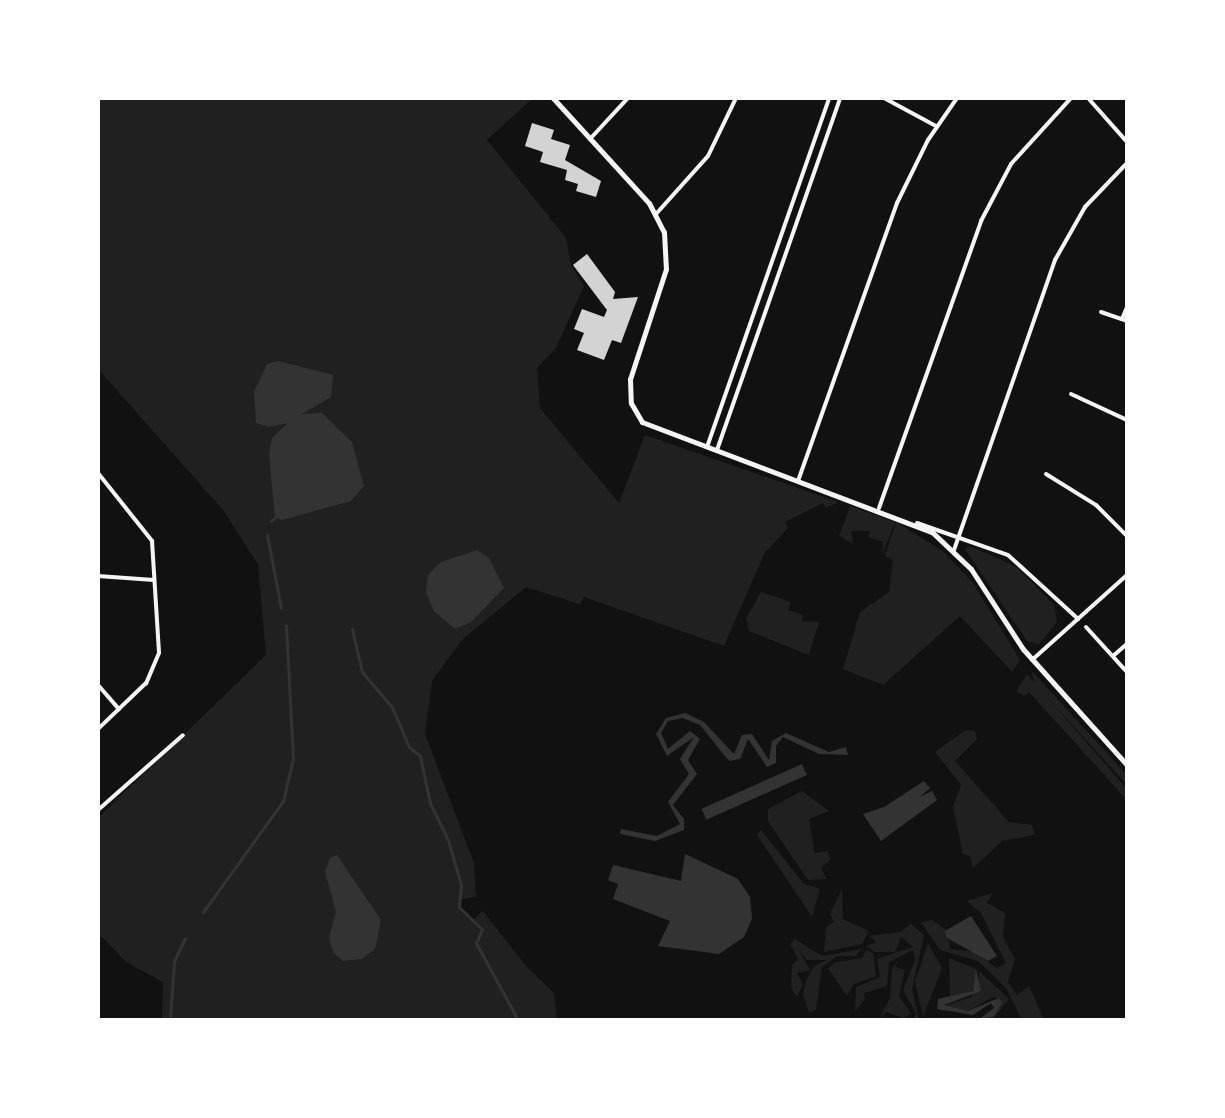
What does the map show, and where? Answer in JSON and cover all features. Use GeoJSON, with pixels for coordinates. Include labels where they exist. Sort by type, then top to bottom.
{"type":"FeatureCollection","features":[{"type":"Feature","properties":{"kind":"street"},"geometry":{"type":"LineString","coordinates":[[553,98],[656,214],[667,244],[666,269],[632,370],[631,403],[647,427],[959,537],[1025,566],[1078,619]]}},
{"type":"Feature","properties":{"kind":"street"},"geometry":{"type":"LineString","coordinates":[[590,139],[628,98]]}},
{"type":"Feature","properties":{"kind":"street"},"geometry":{"type":"LineString","coordinates":[[656,214],[708,156],[736,98]]}},
{"type":"Feature","properties":{"kind":"street"},"geometry":{"type":"LineString","coordinates":[[707,449],[829,98]]}},
{"type":"Feature","properties":{"kind":"street"},"geometry":{"type":"LineString","coordinates":[[717,452],[840,98]]}},
{"type":"Feature","properties":{"kind":"street"},"geometry":{"type":"LineString","coordinates":[[884,98],[936,126]]}},
{"type":"Feature","properties":{"kind":"street"},"geometry":{"type":"LineString","coordinates":[[798,481],[897,203],[936,126],[957,98]]}},
{"type":"Feature","properties":{"kind":"street"},"geometry":{"type":"LineString","coordinates":[[879,508],[981,221],[1011,164],[1071,98]]}},
{"type":"Feature","properties":{"kind":"street"},"geometry":{"type":"LineString","coordinates":[[1088,98],[1127,142]]}},
{"type":"Feature","properties":{"kind":"street"},"geometry":{"type":"LineString","coordinates":[[954,550],[1055,260],[1085,207],[1127,163]]}},
{"type":"Feature","properties":{"kind":"street"},"geometry":{"type":"LineString","coordinates":[[796,193],[806,197]]}},
{"type":"Feature","properties":{"kind":"street"},"geometry":{"type":"LineString","coordinates":[[760,295],[770,299]]}},
{"type":"Feature","properties":{"kind":"street"},"geometry":{"type":"LineString","coordinates":[[1101,312],[1125,320],[1127,307]]}},
{"type":"Feature","properties":{"kind":"street"},"geometry":{"type":"LineString","coordinates":[[1071,394],[1127,420]]}},
{"type":"Feature","properties":{"kind":"street"},"geometry":{"type":"LineString","coordinates":[[98,473],[148,532],[154,580],[156,665],[146,683],[98,729]]}},
{"type":"Feature","properties":{"kind":"street"},"geometry":{"type":"LineString","coordinates":[[1046,474],[1096,505],[1127,536]]}},
{"type":"Feature","properties":{"kind":"street"},"geometry":{"type":"LineString","coordinates":[[917,523],[954,550],[981,581],[1032,660],[1127,765]]}},
{"type":"Feature","properties":{"kind":"street"},"geometry":{"type":"LineString","coordinates":[[1032,660],[1127,575]]}},
{"type":"Feature","properties":{"kind":"street"},"geometry":{"type":"LineString","coordinates":[[98,576],[154,580]]}},
{"type":"Feature","properties":{"kind":"street"},"geometry":{"type":"LineString","coordinates":[[1086,627],[1127,672]]}},
{"type":"Feature","properties":{"kind":"street"},"geometry":{"type":"LineString","coordinates":[[1113,656],[1127,644]]}},
{"type":"Feature","properties":{"kind":"street"},"geometry":{"type":"LineString","coordinates":[[98,685],[119,709]]}},
{"type":"Feature","properties":{"kind":"street"},"geometry":{"type":"LineString","coordinates":[[98,810],[183,735]]}},
{"type":"Feature","properties":{"kind":"shaded area"},"geometry":{"type":"Polygon","coordinates":[[[98,98],[533,98],[487,140],[566,238],[571,265],[584,286],[556,348],[537,368],[540,408],[619,503],[645,435],[838,502],[826,508],[823,503],[785,522],[788,528],[765,552],[724,646],[584,597],[580,604],[526,587],[463,639],[432,681],[425,734],[474,863],[476,897],[459,900],[459,907],[473,920],[483,911],[526,966],[554,993],[557,1020],[162,1020],[163,982],[126,962],[98,933],[98,818],[266,655],[258,564],[223,510],[98,369],[98,98]]]}},
{"type":"Feature","properties":{"kind":"shaded area"},"geometry":{"type":"Polygon","coordinates":[[[278,361],[333,375],[331,397],[302,414],[322,413],[352,442],[364,486],[351,501],[282,520],[275,517],[269,454],[272,438],[288,423],[269,427],[256,423],[254,392],[267,364],[278,361]]]}},
{"type":"Feature","properties":{"kind":"shaded area"},"geometry":{"type":"Polygon","coordinates":[[[850,506],[895,522],[883,553],[883,542],[868,537],[870,531],[851,531],[853,544],[839,536],[850,506]]]}},
{"type":"Feature","properties":{"kind":"shaded area"},"geometry":{"type":"Polygon","coordinates":[[[896,522],[944,552],[973,583],[1020,660],[1012,672],[960,616],[883,685],[843,669],[860,612],[889,592],[893,560],[885,556],[896,522]]]}},
{"type":"Feature","properties":{"kind":"shaded area"},"geometry":{"type":"Polygon","coordinates":[[[970,546],[1017,567],[1054,605],[1057,622],[1039,644],[1027,641],[965,549],[970,546]]]}},
{"type":"Feature","properties":{"kind":"shaded area"},"geometry":{"type":"Polygon","coordinates":[[[477,550],[489,558],[504,588],[471,622],[455,629],[434,611],[426,592],[428,575],[441,562],[477,550]]]}},
{"type":"Feature","properties":{"kind":"shaded area"},"geometry":{"type":"Polygon","coordinates":[[[761,592],[791,602],[788,610],[803,615],[802,621],[819,622],[809,655],[749,631],[746,618],[761,592]]]}},
{"type":"Feature","properties":{"kind":"shaded area"},"geometry":{"type":"Polygon","coordinates":[[[1031,670],[1127,775],[1127,785],[1035,684],[1031,670]]]}},
{"type":"Feature","properties":{"kind":"shaded area"},"geometry":{"type":"Polygon","coordinates":[[[1027,674],[1127,789],[1127,800],[1029,692],[1024,696],[1016,691],[1027,674]]]}},
{"type":"Feature","properties":{"kind":"shaded area"},"geometry":{"type":"Polygon","coordinates":[[[685,713],[704,722],[734,754],[742,735],[752,734],[769,760],[772,741],[786,733],[829,752],[846,747],[848,755],[819,754],[783,737],[776,746],[776,763],[767,767],[748,739],[740,759],[729,761],[700,725],[683,718],[668,721],[661,733],[668,749],[690,731],[700,739],[688,760],[697,774],[673,805],[684,819],[684,830],[655,841],[620,834],[621,829],[657,836],[680,824],[668,802],[689,774],[680,759],[694,737],[667,756],[656,734],[666,718],[685,713]]]}},
{"type":"Feature","properties":{"kind":"shaded area"},"geometry":{"type":"Polygon","coordinates":[[[966,730],[975,731],[977,739],[955,761],[1009,822],[1032,825],[1035,835],[1002,841],[973,868],[970,856],[963,854],[953,806],[961,785],[935,752],[966,730]]]}},
{"type":"Feature","properties":{"kind":"shaded area"},"geometry":{"type":"Polygon","coordinates":[[[802,764],[807,775],[706,820],[702,809],[802,764]]]}},
{"type":"Feature","properties":{"kind":"shaded area"},"geometry":{"type":"Polygon","coordinates":[[[924,781],[930,788],[920,797],[932,791],[937,800],[881,841],[863,814],[884,807],[924,781]]]}},
{"type":"Feature","properties":{"kind":"shaded area"},"geometry":{"type":"Polygon","coordinates":[[[802,791],[829,811],[809,819],[815,853],[828,851],[830,860],[821,868],[827,879],[808,880],[768,821],[768,809],[802,791]]]}},
{"type":"Feature","properties":{"kind":"shaded area"},"geometry":{"type":"Polygon","coordinates":[[[761,830],[804,884],[820,889],[812,917],[757,835],[761,830]]]}},
{"type":"Feature","properties":{"kind":"shaded area"},"geometry":{"type":"Polygon","coordinates":[[[685,854],[738,879],[750,897],[752,919],[744,937],[719,954],[658,946],[670,921],[613,899],[618,884],[608,880],[613,865],[681,881],[685,854]]]}},
{"type":"Feature","properties":{"kind":"shaded area"},"geometry":{"type":"Polygon","coordinates":[[[337,855],[381,920],[375,949],[362,959],[343,961],[333,952],[329,938],[336,911],[325,872],[330,858],[337,855]]]}},
{"type":"Feature","properties":{"kind":"shaded area"},"geometry":{"type":"Polygon","coordinates":[[[842,889],[843,919],[869,931],[862,944],[824,952],[826,927],[834,922],[830,914],[842,889]]]}},
{"type":"Feature","properties":{"kind":"shaded area"},"geometry":{"type":"Polygon","coordinates":[[[993,893],[987,903],[1005,913],[1003,937],[1015,959],[1008,982],[1017,995],[1029,986],[1044,1020],[1022,1020],[1006,988],[978,961],[940,950],[921,922],[932,920],[947,930],[950,949],[974,952],[997,968],[1006,963],[981,913],[967,901],[993,893]]]}},
{"type":"Feature","properties":{"kind":"shaded area"},"geometry":{"type":"Polygon","coordinates":[[[971,916],[997,956],[988,961],[947,938],[945,931],[971,916]]]}},
{"type":"Feature","properties":{"kind":"shaded area"},"geometry":{"type":"Polygon","coordinates":[[[911,924],[924,935],[912,989],[919,1020],[914,1020],[916,1013],[903,990],[915,960],[913,950],[889,962],[887,986],[864,993],[865,999],[855,1011],[856,987],[880,977],[877,959],[913,947],[901,937],[895,952],[875,952],[866,946],[876,942],[869,936],[900,932],[911,924]]]}},
{"type":"Feature","properties":{"kind":"shaded area"},"geometry":{"type":"Polygon","coordinates":[[[795,939],[822,956],[861,949],[856,956],[837,956],[822,967],[816,1010],[809,1013],[803,994],[806,981],[813,967],[826,960],[807,960],[799,950],[810,970],[797,973],[803,984],[797,997],[791,987],[792,965],[798,959],[790,944],[795,939]]]}},
{"type":"Feature","properties":{"kind":"shaded area"},"geometry":{"type":"Polygon","coordinates":[[[928,943],[942,968],[923,1017],[915,981],[928,943]]]}},
{"type":"Feature","properties":{"kind":"shaded area"},"geometry":{"type":"Polygon","coordinates":[[[866,950],[873,953],[876,976],[854,984],[847,996],[828,968],[836,962],[862,958],[866,950]]]}},
{"type":"Feature","properties":{"kind":"shaded area"},"geometry":{"type":"Polygon","coordinates":[[[949,958],[976,969],[976,987],[964,996],[950,998],[949,958]]]}},
{"type":"Feature","properties":{"kind":"shaded area"},"geometry":{"type":"Polygon","coordinates":[[[899,960],[895,967],[905,970],[899,996],[911,1014],[903,1018],[886,1012],[879,1020],[890,998],[892,968],[899,960]]]}},
{"type":"Feature","properties":{"kind":"shaded area"},"geometry":{"type":"Polygon","coordinates":[[[976,969],[981,991],[944,1005],[968,1011],[999,998],[1002,1003],[994,1016],[978,1020],[994,1008],[991,1003],[973,1015],[937,1009],[938,999],[973,991],[976,969]]]}},
{"type":"Feature","properties":{"kind":"shaded area"},"geometry":{"type":"Polygon","coordinates":[[[979,971],[1009,999],[994,1018],[987,1020],[1001,999],[993,997],[968,1011],[944,1006],[971,997],[979,985],[979,971]]]}},
{"type":"Feature","properties":{"kind":"building"},"geometry":{"type":"Polygon","coordinates":[[[532,123],[554,130],[551,139],[570,145],[565,160],[601,181],[596,197],[576,191],[578,184],[565,180],[567,170],[540,162],[543,152],[525,146],[532,123]]]}},
{"type":"Feature","properties":{"kind":"building"},"geometry":{"type":"Polygon","coordinates":[[[587,254],[615,292],[613,299],[638,297],[621,343],[612,340],[604,360],[577,350],[584,333],[574,329],[582,309],[604,317],[607,310],[573,265],[587,254]]]}},
{"type":"Feature","properties":{"kind":"waterway"},"geometry":{"type":"LineString","coordinates":[[271,521],[275,517]]}},
{"type":"Feature","properties":{"kind":"waterway"},"geometry":{"type":"LineString","coordinates":[[267,535],[281,608]]}},
{"type":"Feature","properties":{"kind":"waterway"},"geometry":{"type":"LineString","coordinates":[[203,912],[283,801],[293,759],[286,625]]}},
{"type":"Feature","properties":{"kind":"waterway"},"geometry":{"type":"LineString","coordinates":[[352,629],[362,672],[392,707],[409,747],[420,756],[430,803],[448,840],[461,885],[459,907],[482,929],[476,943],[518,1020]]}},
{"type":"Feature","properties":{"kind":"waterway"},"geometry":{"type":"LineString","coordinates":[[170,1020],[174,961],[185,938]]}}]}
